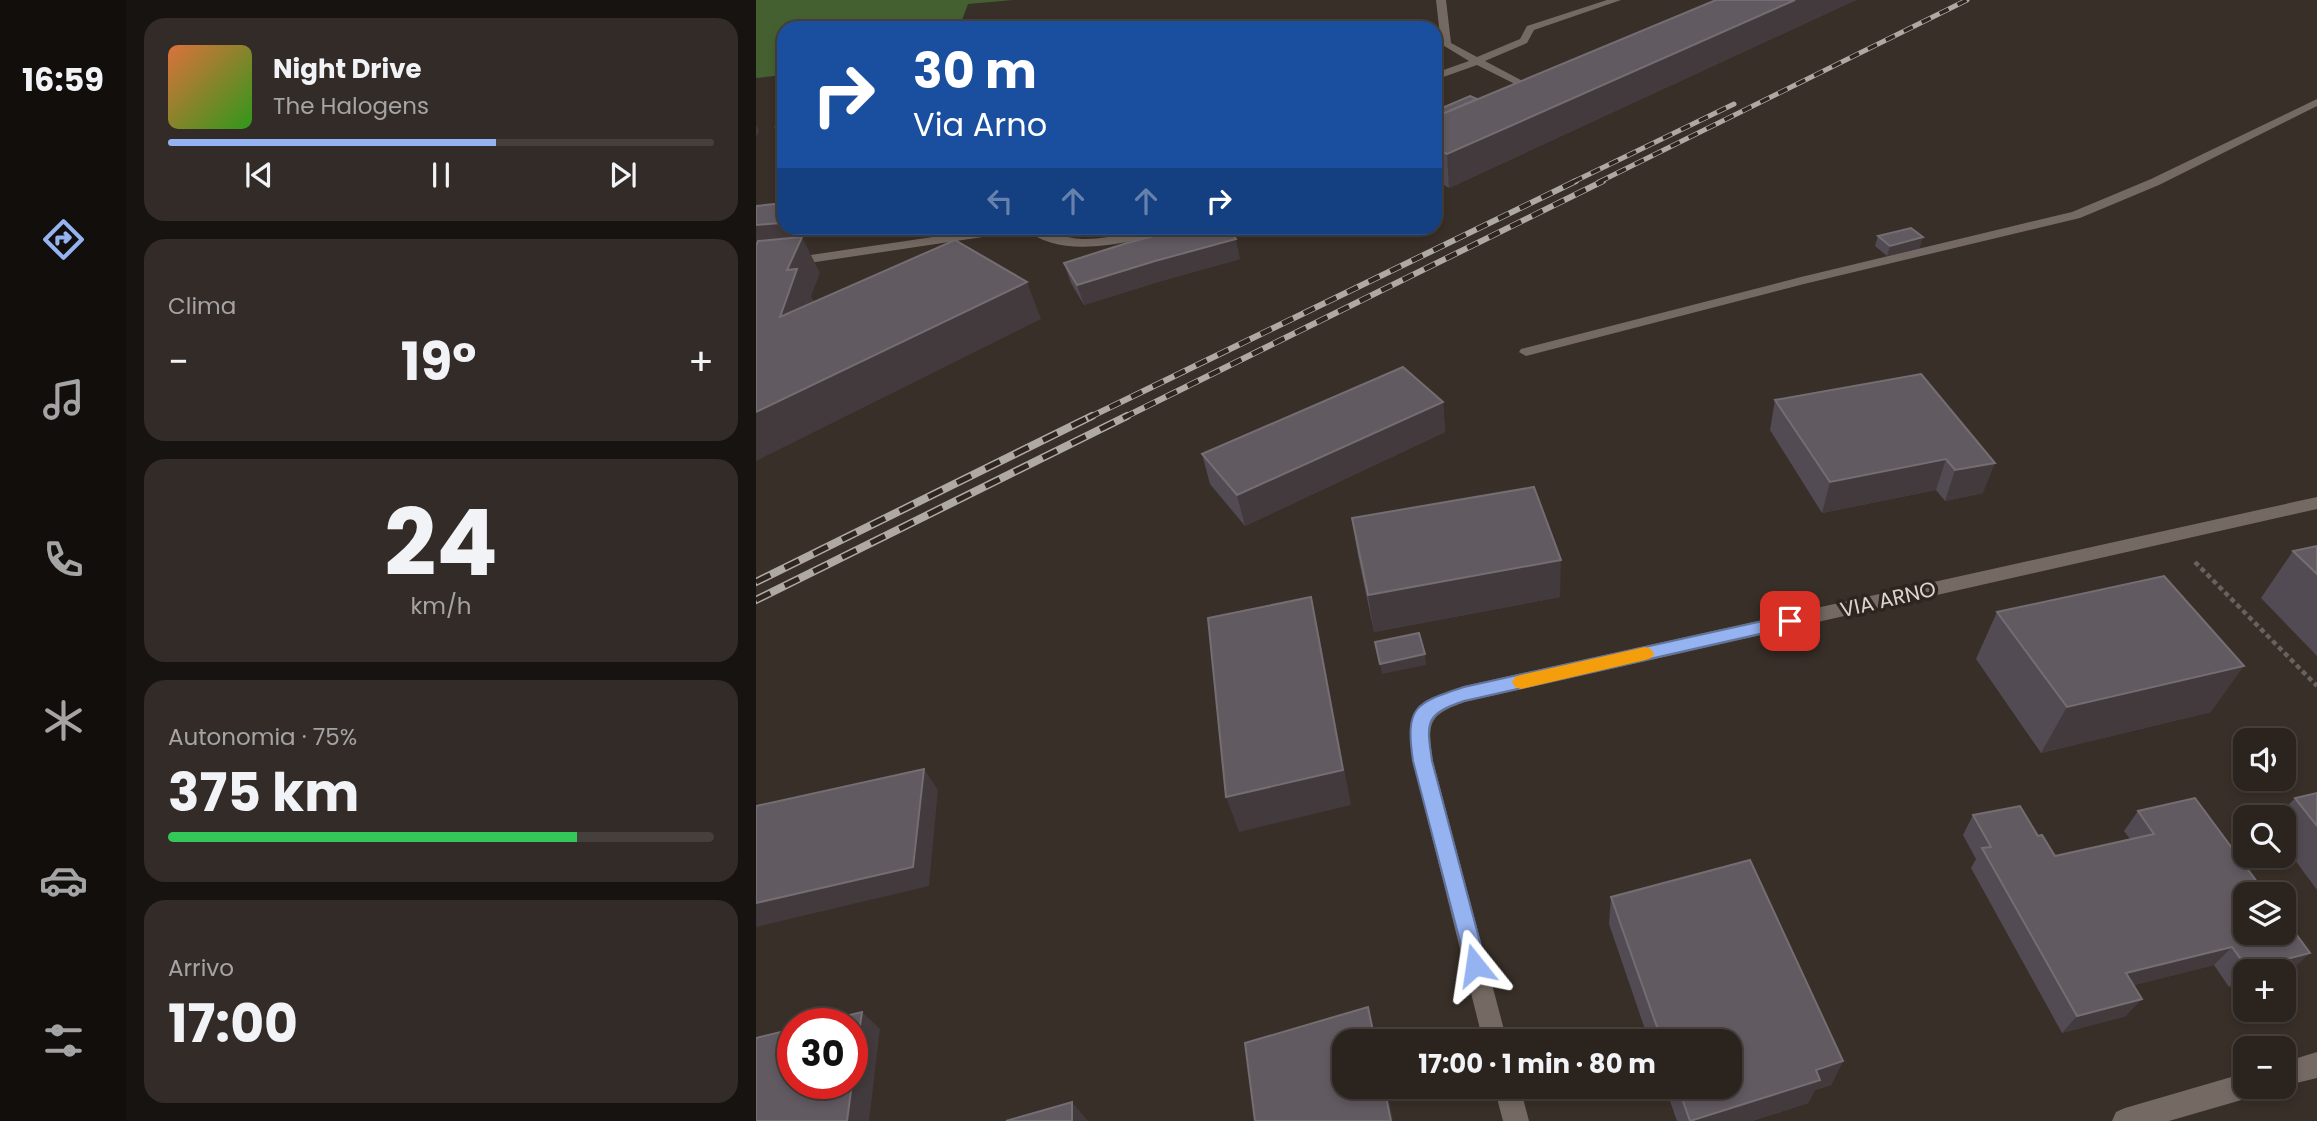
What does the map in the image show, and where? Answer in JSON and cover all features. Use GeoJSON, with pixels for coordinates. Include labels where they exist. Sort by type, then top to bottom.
{"type":"FeatureCollection","features":[{"type":"Feature","properties":{"kind":"street"},"geometry":{"type":"LineString","coordinates":[[1441,0],[1446,44],[1527,86],[1504,96]]}},
{"type":"Feature","properties":{"kind":"street"},"geometry":{"type":"LineString","coordinates":[[1442,74],[1524,41],[1530,28],[1616,0]]}},
{"type":"Feature","properties":{"kind":"street"},"geometry":{"type":"LineString","coordinates":[[1526,352],[1801,281],[2077,215],[2155,182],[2317,102]]}},
{"type":"Feature","properties":{"kind":"street"},"geometry":{"type":"LineString","coordinates":[[756,267],[970,235]]}},
{"type":"Feature","properties":{"kind":"street"},"geometry":{"type":"LineString","coordinates":[[1041,235],[1048,239],[1084,245],[1135,235]]}},
{"type":"Feature","properties":{"kind":"street","name":"VIA ARNO"},"geometry":{"type":"LineString","coordinates":[[1492,1029],[1423,761],[1418,729],[1424,714],[1433,704],[1464,694],[2317,503]]}},
{"type":"Feature","properties":{"kind":"street"},"geometry":{"type":"LineString","coordinates":[[2296,1071],[2317,1065]]}},
{"type":"Feature","properties":{"kind":"street"},"geometry":{"type":"LineString","coordinates":[[2125,1121],[2233,1090]]}},
{"type":"Feature","properties":{"kind":"street"},"geometry":{"type":"LineString","coordinates":[[1510,1099],[1516,1121]]}},
{"type":"Feature","properties":{"kind":"path"},"geometry":{"type":"LineString","coordinates":[[2169,536],[2317,686]]}},
{"type":"Feature","properties":{"kind":"green space"},"geometry":{"type":"Polygon","coordinates":[[[756,0],[1013,0],[968,4],[962,21],[777,21],[777,76],[756,78],[756,0]]]}},
{"type":"Feature","properties":{"kind":"building"},"geometry":{"type":"Polygon","coordinates":[[[1716,0],[1795,0],[1447,154],[1442,152],[1442,114],[1716,0]]]}},
{"type":"Feature","properties":{"kind":"building"},"geometry":{"type":"Polygon","coordinates":[[[1470,96],[1477,99],[1442,114],[1442,108],[1470,96]]]}},
{"type":"Feature","properties":{"kind":"building"},"geometry":{"type":"Polygon","coordinates":[[[777,204],[777,223],[756,225],[756,206],[777,204]]]}},
{"type":"Feature","properties":{"kind":"building"},"geometry":{"type":"Polygon","coordinates":[[[1911,228],[1923,237],[1890,246],[1878,236],[1911,228]]]}},
{"type":"Feature","properties":{"kind":"building"},"geometry":{"type":"Polygon","coordinates":[[[1157,235],[1233,235],[1236,239],[1077,285],[1064,263],[1157,235]]]}},
{"type":"Feature","properties":{"kind":"building"},"geometry":{"type":"Polygon","coordinates":[[[802,237],[787,270],[797,269],[780,317],[955,240],[1027,282],[756,412],[756,246],[758,241],[802,237]]]}},
{"type":"Feature","properties":{"kind":"building"},"geometry":{"type":"Polygon","coordinates":[[[1403,367],[1443,402],[1237,495],[1202,454],[1403,367]]]}},
{"type":"Feature","properties":{"kind":"building"},"geometry":{"type":"Polygon","coordinates":[[[1921,374],[1995,463],[1955,470],[1946,459],[1830,482],[1775,400],[1921,374]]]}},
{"type":"Feature","properties":{"kind":"building"},"geometry":{"type":"Polygon","coordinates":[[[1534,487],[1561,560],[1368,595],[1352,518],[1534,487]]]}},
{"type":"Feature","properties":{"kind":"building"},"geometry":{"type":"Polygon","coordinates":[[[2317,546],[2317,574],[2293,551],[2317,546]]]}},
{"type":"Feature","properties":{"kind":"building"},"geometry":{"type":"Polygon","coordinates":[[[2164,576],[2244,666],[2067,707],[1997,612],[2164,576]]]}},
{"type":"Feature","properties":{"kind":"building"},"geometry":{"type":"Polygon","coordinates":[[[1311,597],[1343,770],[1226,797],[1208,618],[1311,597]]]}},
{"type":"Feature","properties":{"kind":"building"},"geometry":{"type":"Polygon","coordinates":[[[1419,633],[1425,654],[1380,664],[1375,642],[1419,633]]]}},
{"type":"Feature","properties":{"kind":"building"},"geometry":{"type":"Polygon","coordinates":[[[924,769],[913,867],[756,903],[756,806],[924,769]]]}},
{"type":"Feature","properties":{"kind":"building"},"geometry":{"type":"Polygon","coordinates":[[[2317,793],[2317,826],[2295,798],[2317,793]]]}},
{"type":"Feature","properties":{"kind":"building"},"geometry":{"type":"Polygon","coordinates":[[[2195,798],[2233,849],[2233,868],[2247,868],[2257,882],[2233,882],[2233,945],[2296,945],[2296,934],[2310,953],[2287,959],[2241,959],[2232,947],[2126,973],[2142,999],[2077,1016],[1982,848],[1991,847],[1973,815],[2020,806],[2038,836],[2042,835],[2055,856],[2154,834],[2138,811],[2195,798]]]}},
{"type":"Feature","properties":{"kind":"building"},"geometry":{"type":"Polygon","coordinates":[[[1750,860],[1843,1061],[1816,1070],[1820,1080],[1690,1121],[1682,1099],[1742,1099],[1742,1029],[1658,1029],[1611,897],[1750,860]]]}},
{"type":"Feature","properties":{"kind":"building"},"geometry":{"type":"Polygon","coordinates":[[[1368,1007],[1373,1029],[1332,1029],[1332,1099],[1386,1099],[1391,1121],[1255,1121],[1245,1043],[1368,1007]]]}},
{"type":"Feature","properties":{"kind":"building"},"geometry":{"type":"Polygon","coordinates":[[[777,1033],[777,1099],[850,1099],[847,1121],[756,1121],[756,1038],[777,1033]]]}},
{"type":"Feature","properties":{"kind":"building"},"geometry":{"type":"Polygon","coordinates":[[[1072,1102],[1072,1121],[1006,1121],[1072,1102]]]}},
{"type":"Feature","properties":{"kind":"railway"},"geometry":{"type":"LineString","coordinates":[[1599,182],[1967,0]]}},
{"type":"Feature","properties":{"kind":"railway"},"geometry":{"type":"LineString","coordinates":[[1573,182],[1734,104]]}},
{"type":"Feature","properties":{"kind":"railway"},"geometry":{"type":"LineString","coordinates":[[1088,418],[1576,181]]}},
{"type":"Feature","properties":{"kind":"railway"},"geometry":{"type":"LineString","coordinates":[[1123,418],[1603,181]]}},
{"type":"Feature","properties":{"kind":"railway"},"geometry":{"type":"LineString","coordinates":[[756,582],[1092,416]]}},
{"type":"Feature","properties":{"kind":"railway"},"geometry":{"type":"LineString","coordinates":[[756,600],[1127,416]]}},
{"type":"Feature","properties":{"kind":"slow traffic"},"geometry":{"type":"LineString","coordinates":[[1521,682],[1645,654]]}},
{"type":"Feature","properties":{"kind":"route"},"geometry":{"type":"LineString","coordinates":[[1475,965],[1423,761],[1418,729],[1424,714],[1433,704],[1464,694],[1790,621]]}}]}
